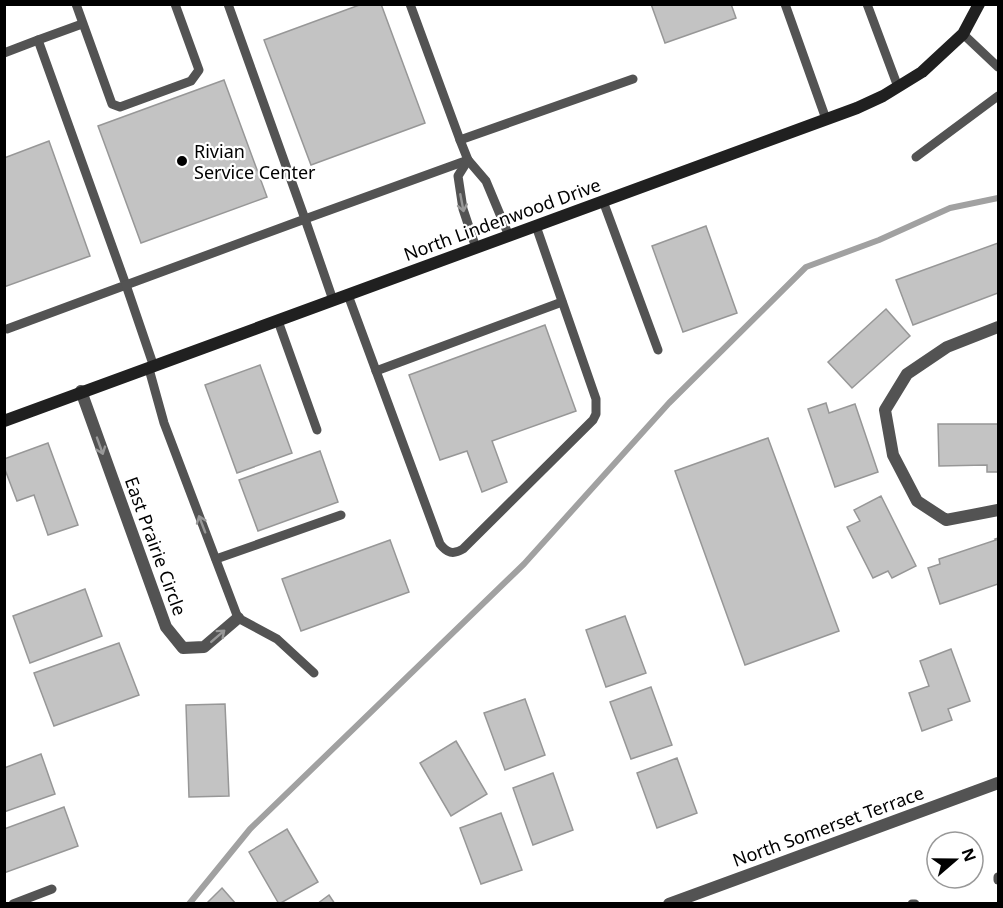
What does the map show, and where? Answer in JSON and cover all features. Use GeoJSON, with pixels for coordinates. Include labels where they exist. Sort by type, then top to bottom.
{"type":"FeatureCollection","features":[{"type":"Feature","properties":{"kind":"street","name":"North Lindenwood Drive"},"geometry":{"type":"LineString","coordinates":[[4,420],[81,391],[152,368],[883,96],[922,72],[963,34],[979,4]]}},
{"type":"Feature","properties":{"kind":"street"},"geometry":{"type":"LineString","coordinates":[[999,327],[947,347],[907,374],[885,410],[893,455],[917,501],[946,520],[999,510]]}},
{"type":"Feature","properties":{"kind":"street","name":"East Prairie Circle"},"geometry":{"type":"LineString","coordinates":[[81,391],[166,627],[183,648],[204,647],[238,618]]}},
{"type":"Feature","properties":{"kind":"street","name":"North Somerset Terrace"},"geometry":{"type":"LineString","coordinates":[[669,903],[695,899],[999,783]]}},
{"type":"Feature","properties":{"kind":"lane"},"geometry":{"type":"LineString","coordinates":[[76,4],[112,104],[120,107],[190,81],[199,70],[175,4]]}},
{"type":"Feature","properties":{"kind":"lane"},"geometry":{"type":"LineString","coordinates":[[228,4],[333,300]]}},
{"type":"Feature","properties":{"kind":"lane"},"geometry":{"type":"LineString","coordinates":[[410,4],[468,160],[486,181],[509,236]]}},
{"type":"Feature","properties":{"kind":"lane"},"geometry":{"type":"LineString","coordinates":[[786,4],[826,119]]}},
{"type":"Feature","properties":{"kind":"lane"},"geometry":{"type":"LineString","coordinates":[[867,4],[898,87]]}},
{"type":"Feature","properties":{"kind":"lane"},"geometry":{"type":"LineString","coordinates":[[4,53],[82,24]]}},
{"type":"Feature","properties":{"kind":"lane"},"geometry":{"type":"LineString","coordinates":[[963,34],[999,67]]}},
{"type":"Feature","properties":{"kind":"lane"},"geometry":{"type":"LineString","coordinates":[[38,40],[126,285],[152,368],[164,423],[238,618],[277,639],[314,673]]}},
{"type":"Feature","properties":{"kind":"lane"},"geometry":{"type":"LineString","coordinates":[[460,140],[633,79]]}},
{"type":"Feature","properties":{"kind":"lane"},"geometry":{"type":"LineString","coordinates":[[916,157],[999,96]]}},
{"type":"Feature","properties":{"kind":"lane"},"geometry":{"type":"LineString","coordinates":[[7,329],[468,160]]}},
{"type":"Feature","properties":{"kind":"lane"},"geometry":{"type":"LineString","coordinates":[[468,160],[458,176],[463,209],[476,248]]}},
{"type":"Feature","properties":{"kind":"lane"},"geometry":{"type":"LineString","coordinates":[[603,201],[658,350]]}},
{"type":"Feature","properties":{"kind":"lane"},"geometry":{"type":"LineString","coordinates":[[348,295],[440,544],[449,553],[456,553],[463,549],[577,436],[596,414],[596,399],[536,226]]}},
{"type":"Feature","properties":{"kind":"lane"},"geometry":{"type":"LineString","coordinates":[[376,371],[562,302]]}},
{"type":"Feature","properties":{"kind":"lane"},"geometry":{"type":"LineString","coordinates":[[278,321],[317,430]]}},
{"type":"Feature","properties":{"kind":"lane"},"geometry":{"type":"LineString","coordinates":[[216,559],[340,515]]}},
{"type":"Feature","properties":{"kind":"lane"},"geometry":{"type":"LineString","coordinates":[[13,903],[52,889]]}},
{"type":"Feature","properties":{"kind":"building"},"geometry":{"type":"Polygon","coordinates":[[[362,4],[381,4],[425,123],[311,165],[264,40],[362,4]]]}},
{"type":"Feature","properties":{"kind":"building"},"geometry":{"type":"Polygon","coordinates":[[[651,4],[731,4],[736,18],[665,43],[651,4]]]}},
{"type":"Feature","properties":{"kind":"building","name":"Rivian Service Center"},"geometry":{"type":"Polygon","coordinates":[[[224,80],[267,197],[141,243],[98,126],[224,80]]]}},
{"type":"Feature","properties":{"kind":"building"},"geometry":{"type":"Polygon","coordinates":[[[49,141],[90,256],[4,287],[4,158],[49,141]]]}},
{"type":"Feature","properties":{"kind":"building"},"geometry":{"type":"Polygon","coordinates":[[[706,226],[737,313],[683,332],[652,246],[706,226]]]}},
{"type":"Feature","properties":{"kind":"building"},"geometry":{"type":"Polygon","coordinates":[[[998,243],[998,293],[913,325],[896,280],[998,243]]]}},
{"type":"Feature","properties":{"kind":"building"},"geometry":{"type":"Polygon","coordinates":[[[886,309],[910,336],[852,388],[828,362],[886,309]]]}},
{"type":"Feature","properties":{"kind":"building"},"geometry":{"type":"Polygon","coordinates":[[[545,325],[576,411],[492,441],[507,482],[482,492],[467,451],[440,460],[409,375],[545,325]]]}},
{"type":"Feature","properties":{"kind":"building"},"geometry":{"type":"Polygon","coordinates":[[[260,365],[292,453],[237,473],[205,385],[260,365]]]}},
{"type":"Feature","properties":{"kind":"building"},"geometry":{"type":"Polygon","coordinates":[[[826,403],[829,413],[855,404],[878,472],[835,487],[808,409],[826,403]]]}},
{"type":"Feature","properties":{"kind":"building"},"geometry":{"type":"Polygon","coordinates":[[[938,424],[998,424],[998,472],[987,472],[987,465],[939,466],[938,424]]]}},
{"type":"Feature","properties":{"kind":"building"},"geometry":{"type":"Polygon","coordinates":[[[768,438],[839,631],[745,665],[675,471],[768,438]]]}},
{"type":"Feature","properties":{"kind":"building"},"geometry":{"type":"Polygon","coordinates":[[[48,443],[78,525],[48,535],[34,495],[17,501],[4,467],[4,459],[48,443]]]}},
{"type":"Feature","properties":{"kind":"building"},"geometry":{"type":"Polygon","coordinates":[[[320,451],[338,502],[258,531],[239,480],[320,451]]]}},
{"type":"Feature","properties":{"kind":"building"},"geometry":{"type":"Polygon","coordinates":[[[881,496],[916,566],[892,578],[888,571],[873,578],[847,527],[860,521],[854,510],[881,496]]]}},
{"type":"Feature","properties":{"kind":"building"},"geometry":{"type":"Polygon","coordinates":[[[998,538],[998,584],[940,604],[928,568],[940,564],[939,559],[998,538]]]}},
{"type":"Feature","properties":{"kind":"building"},"geometry":{"type":"Polygon","coordinates":[[[390,540],[409,592],[301,631],[282,579],[390,540]]]}},
{"type":"Feature","properties":{"kind":"building"},"geometry":{"type":"Polygon","coordinates":[[[85,589],[102,636],[30,663],[13,616],[85,589]]]}},
{"type":"Feature","properties":{"kind":"building"},"geometry":{"type":"Polygon","coordinates":[[[625,616],[646,673],[606,687],[586,630],[625,616]]]}},
{"type":"Feature","properties":{"kind":"building"},"geometry":{"type":"Polygon","coordinates":[[[119,643],[139,695],[54,726],[34,673],[119,643]]]}},
{"type":"Feature","properties":{"kind":"building"},"geometry":{"type":"Polygon","coordinates":[[[951,649],[970,701],[948,709],[952,720],[922,731],[909,693],[929,686],[920,661],[951,649]]]}},
{"type":"Feature","properties":{"kind":"building"},"geometry":{"type":"Polygon","coordinates":[[[651,687],[672,745],[631,759],[610,702],[651,687]]]}},
{"type":"Feature","properties":{"kind":"building"},"geometry":{"type":"Polygon","coordinates":[[[525,699],[545,755],[505,770],[484,713],[525,699]]]}},
{"type":"Feature","properties":{"kind":"building"},"geometry":{"type":"Polygon","coordinates":[[[225,704],[229,796],[189,797],[186,705],[225,704]]]}},
{"type":"Feature","properties":{"kind":"building"},"geometry":{"type":"Polygon","coordinates":[[[456,741],[487,794],[451,816],[420,763],[456,741]]]}},
{"type":"Feature","properties":{"kind":"building"},"geometry":{"type":"Polygon","coordinates":[[[41,754],[55,794],[4,812],[4,768],[41,754]]]}},
{"type":"Feature","properties":{"kind":"building"},"geometry":{"type":"Polygon","coordinates":[[[677,758],[697,813],[657,828],[637,773],[677,758]]]}},
{"type":"Feature","properties":{"kind":"building"},"geometry":{"type":"Polygon","coordinates":[[[553,773],[573,830],[533,845],[513,788],[553,773]]]}},
{"type":"Feature","properties":{"kind":"building"},"geometry":{"type":"Polygon","coordinates":[[[64,807],[78,846],[4,873],[4,829],[64,807]]]}},
{"type":"Feature","properties":{"kind":"building"},"geometry":{"type":"Polygon","coordinates":[[[501,813],[522,870],[481,884],[460,828],[501,813]]]}},
{"type":"Feature","properties":{"kind":"building"},"geometry":{"type":"Polygon","coordinates":[[[287,829],[318,882],[279,904],[249,852],[287,829]]]}},
{"type":"Feature","properties":{"kind":"building"},"geometry":{"type":"Polygon","coordinates":[[[222,888],[236,904],[206,904],[222,888]]]}},
{"type":"Feature","properties":{"kind":"building"},"geometry":{"type":"Polygon","coordinates":[[[329,895],[335,904],[317,904],[329,895]]]}},
{"type":"Feature","properties":{"kind":"waterway"},"geometry":{"type":"LineString","coordinates":[[189,904],[250,829],[524,564],[669,403],[806,267],[879,240],[950,208],[998,198]]}},
{"type":"Feature","properties":{"kind":"place","name":"Rivian Service Center"},"geometry":{"type":"Point","coordinates":[182,161]}}]}
